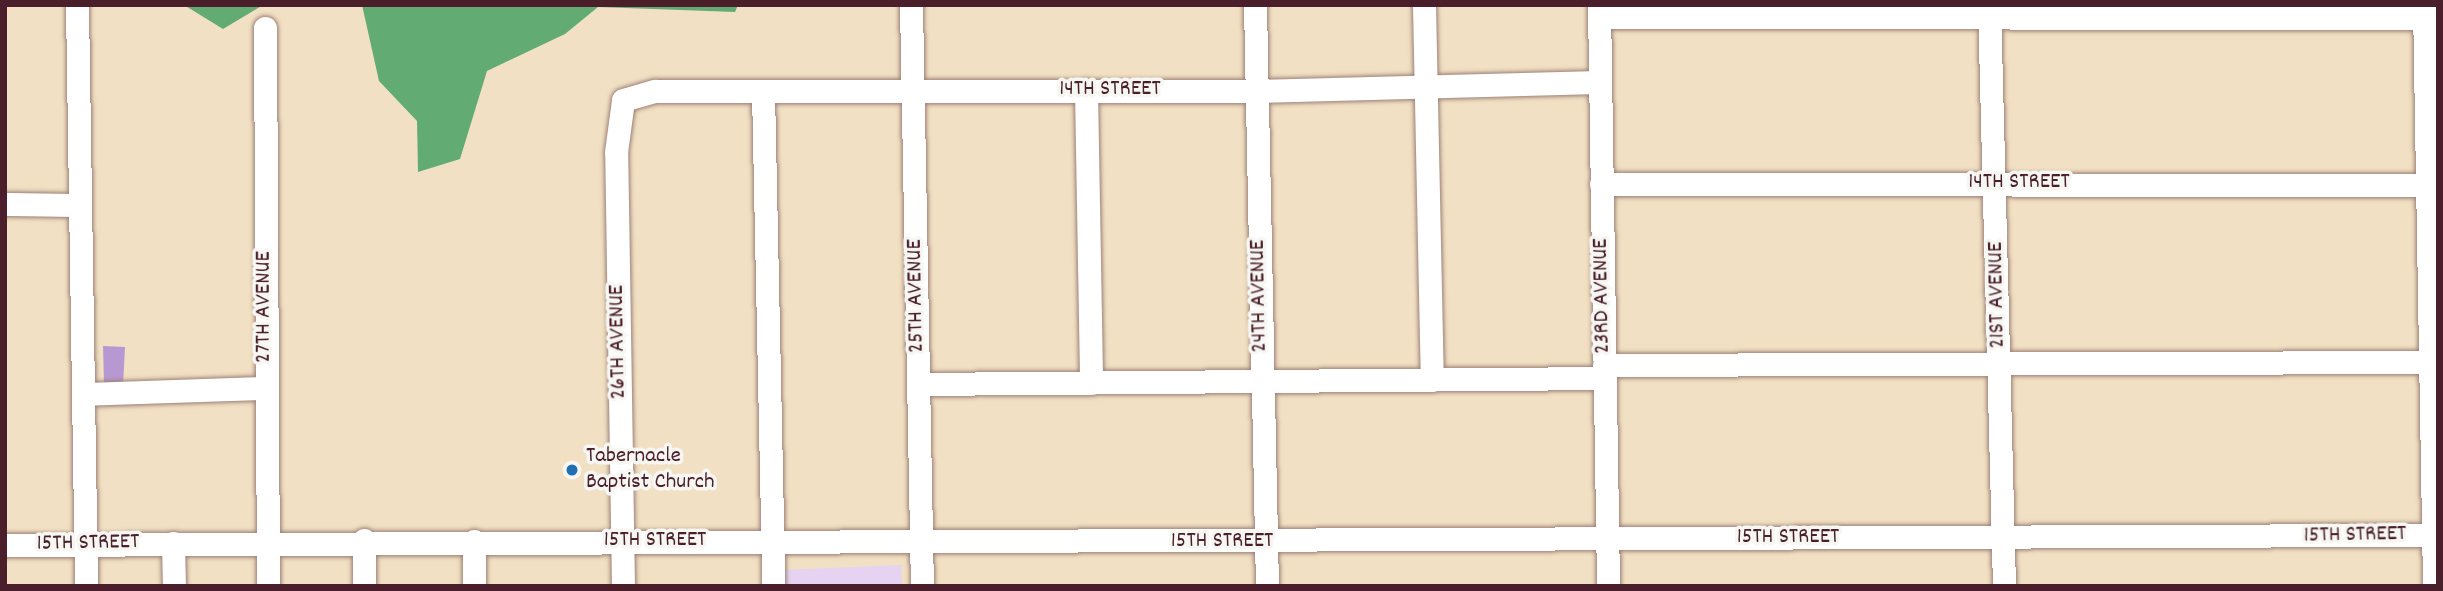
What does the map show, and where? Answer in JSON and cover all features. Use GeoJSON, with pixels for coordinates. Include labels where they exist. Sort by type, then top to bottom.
{"type":"FeatureCollection","features":[{"type":"Feature","properties":{"kind":"street"},"geometry":{"type":"LineString","coordinates":[[77,5],[86,586]]}},
{"type":"Feature","properties":{"kind":"street","name":"25TH AVENUE"},"geometry":{"type":"LineString","coordinates":[[911,5],[922,586]]}},
{"type":"Feature","properties":{"kind":"street","name":"24TH AVENUE"},"geometry":{"type":"LineString","coordinates":[[1255,5],[1267,586]]}},
{"type":"Feature","properties":{"kind":"street"},"geometry":{"type":"LineString","coordinates":[[1424,5],[1432,380]]}},
{"type":"Feature","properties":{"kind":"street"},"geometry":{"type":"LineString","coordinates":[[1599,11],[2429,14],[2434,586]]}},
{"type":"Feature","properties":{"kind":"street","name":"23RD AVENUE"},"geometry":{"type":"LineString","coordinates":[[1599,11],[1608,586]]}},
{"type":"Feature","properties":{"kind":"street","name":"21ST AVENUE"},"geometry":{"type":"LineString","coordinates":[[1989,11],[2004,586]]}},
{"type":"Feature","properties":{"kind":"street","name":"27TH AVENUE"},"geometry":{"type":"LineString","coordinates":[[265,28],[268,586]]}},
{"type":"Feature","properties":{"kind":"street","name":"14TH STREET"},"geometry":{"type":"LineString","coordinates":[[623,100],[655,90],[1256,91],[1425,84],[1600,82]]}},
{"type":"Feature","properties":{"kind":"street"},"geometry":{"type":"LineString","coordinates":[[763,90],[773,586]]}},
{"type":"Feature","properties":{"kind":"street"},"geometry":{"type":"LineString","coordinates":[[1086,90],[1091,383]]}},
{"type":"Feature","properties":{"kind":"street","name":"26TH AVENUE"},"geometry":{"type":"LineString","coordinates":[[622,586],[616,152],[623,100]]}},
{"type":"Feature","properties":{"kind":"street","name":"14TH STREET"},"geometry":{"type":"LineString","coordinates":[[1601,184],[1995,182],[2432,185]]}},
{"type":"Feature","properties":{"kind":"street"},"geometry":{"type":"LineString","coordinates":[[5,204],[79,205]]}},
{"type":"Feature","properties":{"kind":"street"},"geometry":{"type":"LineString","coordinates":[[918,384],[1432,380],[1604,372],[2434,362]]}},
{"type":"Feature","properties":{"kind":"street"},"geometry":{"type":"LineString","coordinates":[[83,394],[265,388]]}},
{"type":"Feature","properties":{"kind":"street","name":"15TH STREET"},"geometry":{"type":"LineString","coordinates":[[5,545],[370,540],[1266,542],[1607,537],[2003,539],[2435,535]]}},
{"type":"Feature","properties":{"kind":"street"},"geometry":{"type":"LineString","coordinates":[[364,586],[370,540]]}},
{"type":"Feature","properties":{"kind":"street"},"geometry":{"type":"LineString","coordinates":[[370,540],[378,586]]}},
{"type":"Feature","properties":{"kind":"street"},"geometry":{"type":"LineString","coordinates":[[474,541],[474,586]]}},
{"type":"Feature","properties":{"kind":"street"},"geometry":{"type":"LineString","coordinates":[[173,543],[174,586]]}},
{"type":"Feature","properties":{"kind":"shaded area"},"geometry":{"type":"Polygon","coordinates":[[[901,565],[902,586],[782,586],[781,570],[901,565]]]}},
{"type":"Feature","properties":{"kind":"green space"},"geometry":{"type":"Polygon","coordinates":[[[184,5],[263,5],[223,29],[184,5]]]}},
{"type":"Feature","properties":{"kind":"green space"},"geometry":{"type":"Polygon","coordinates":[[[362,5],[738,5],[735,12],[598,7],[565,34],[487,71],[460,159],[418,172],[417,121],[379,81],[362,5]]]}},
{"type":"Feature","properties":{"kind":"building"},"geometry":{"type":"Polygon","coordinates":[[[103,346],[125,347],[123,386],[104,384],[103,346]]]}},
{"type":"Feature","properties":{"kind":"place","name":"Tabernacle Baptist Church"},"geometry":{"type":"Point","coordinates":[572,470]}}]}
